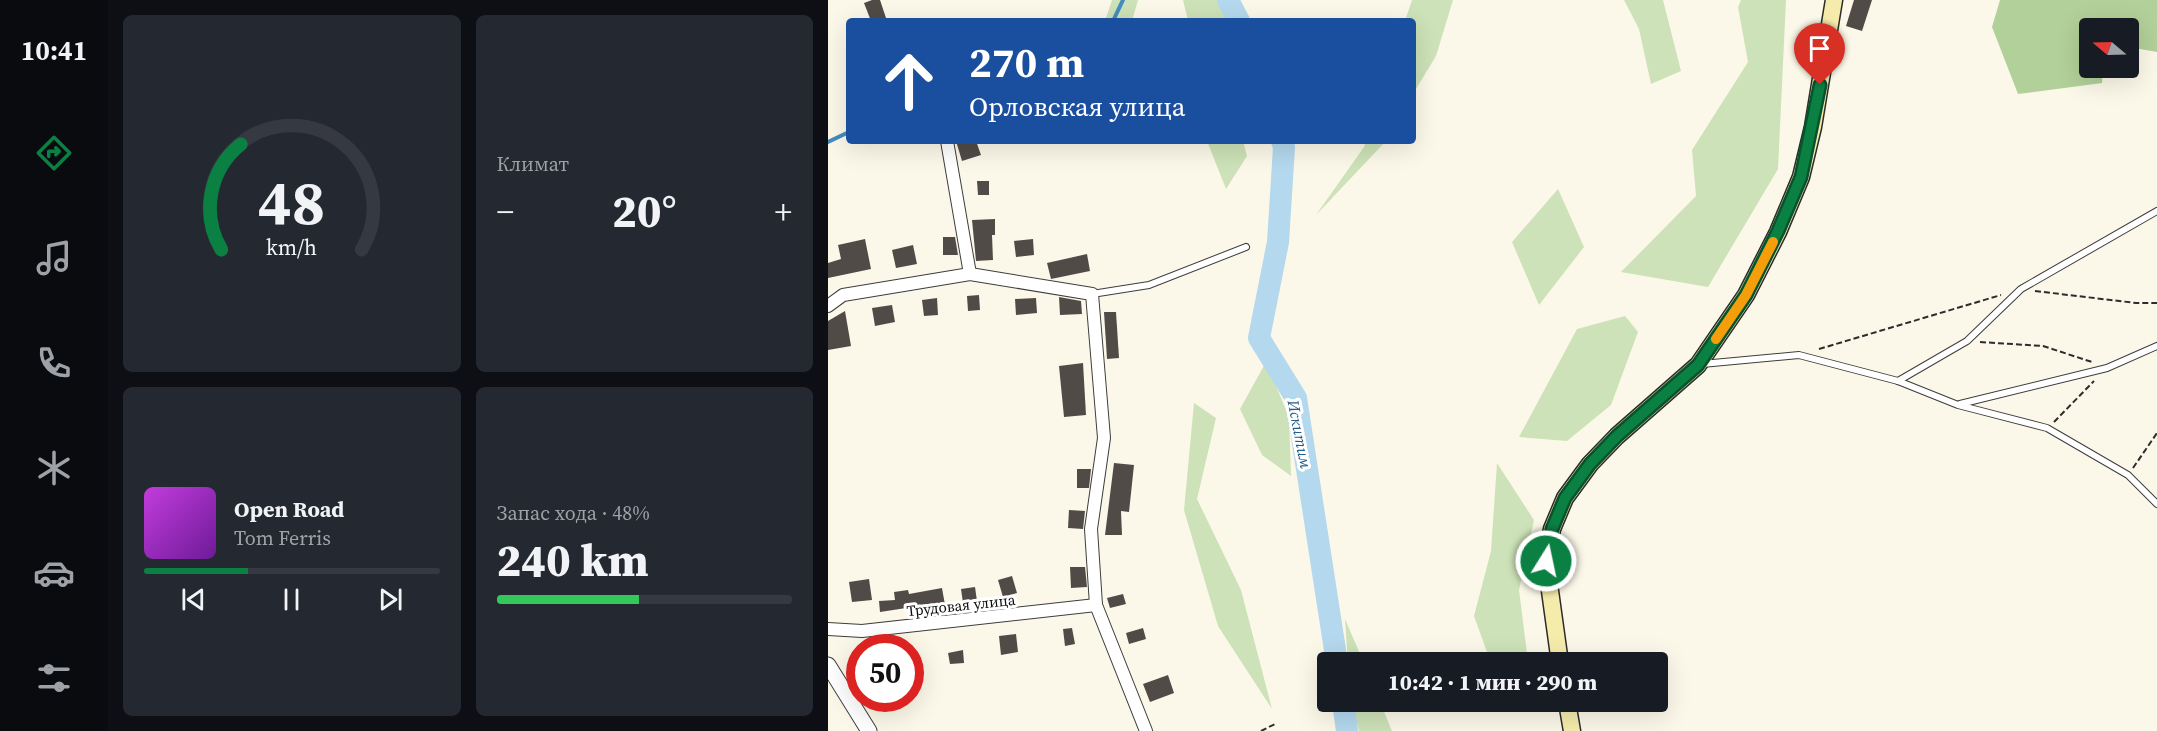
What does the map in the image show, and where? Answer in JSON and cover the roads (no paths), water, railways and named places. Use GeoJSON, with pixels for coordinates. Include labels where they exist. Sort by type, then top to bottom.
{"type":"FeatureCollection","features":[{"type":"Feature","properties":{"kind":"main road"},"geometry":{"type":"LineString","coordinates":[[1558,652],[1546,561],[1552,529],[1565,498],[1590,464],[1617,436],[1698,365],[1746,295],[1778,231],[1801,177],[1813,127],[1834,0]]}},
{"type":"Feature","properties":{"kind":"main road"},"geometry":{"type":"LineString","coordinates":[[1569,712],[1572,731]]}},
{"type":"Feature","properties":{"kind":"street"},"geometry":{"type":"LineString","coordinates":[[948,144],[970,274]]}},
{"type":"Feature","properties":{"kind":"street"},"geometry":{"type":"LineString","coordinates":[[828,306],[843,295],[970,274],[1092,294],[1104,438],[1091,529],[1096,605],[1146,731]]}},
{"type":"Feature","properties":{"kind":"street","name":"Трудовая улица"},"geometry":{"type":"LineString","coordinates":[[828,628],[862,630],[1096,605]]}},
{"type":"Feature","properties":{"kind":"street"},"geometry":{"type":"LineString","coordinates":[[828,665],[869,731]]}},
{"type":"Feature","properties":{"kind":"lane"},"geometry":{"type":"LineString","coordinates":[[1898,381],[1967,341],[2021,289],[2157,212]]}},
{"type":"Feature","properties":{"kind":"lane"},"geometry":{"type":"LineString","coordinates":[[1092,294],[1149,285],[1246,247]]}},
{"type":"Feature","properties":{"kind":"lane"},"geometry":{"type":"LineString","coordinates":[[1958,405],[2107,368],[2157,346]]}},
{"type":"Feature","properties":{"kind":"lane"},"geometry":{"type":"LineString","coordinates":[[1698,365],[1799,355],[1898,381],[1958,405],[2047,428],[2128,475],[2157,504]]}},
{"type":"Feature","properties":{"kind":"waterway"},"geometry":{"type":"LineString","coordinates":[[1114,18],[1123,0]]}},
{"type":"Feature","properties":{"kind":"waterway","name":"Искитим"},"geometry":{"type":"LineString","coordinates":[[1228,0],[1237,18]]}},
{"type":"Feature","properties":{"kind":"waterway"},"geometry":{"type":"LineString","coordinates":[[828,142],[846,133]]}},
{"type":"Feature","properties":{"kind":"waterway","name":"Искитим"},"geometry":{"type":"LineString","coordinates":[[1283,144],[1278,242],[1259,338],[1296,398],[1335,652]]}},
{"type":"Feature","properties":{"kind":"waterway","name":"Искитим"},"geometry":{"type":"LineString","coordinates":[[1344,712],[1347,731]]}}]}
